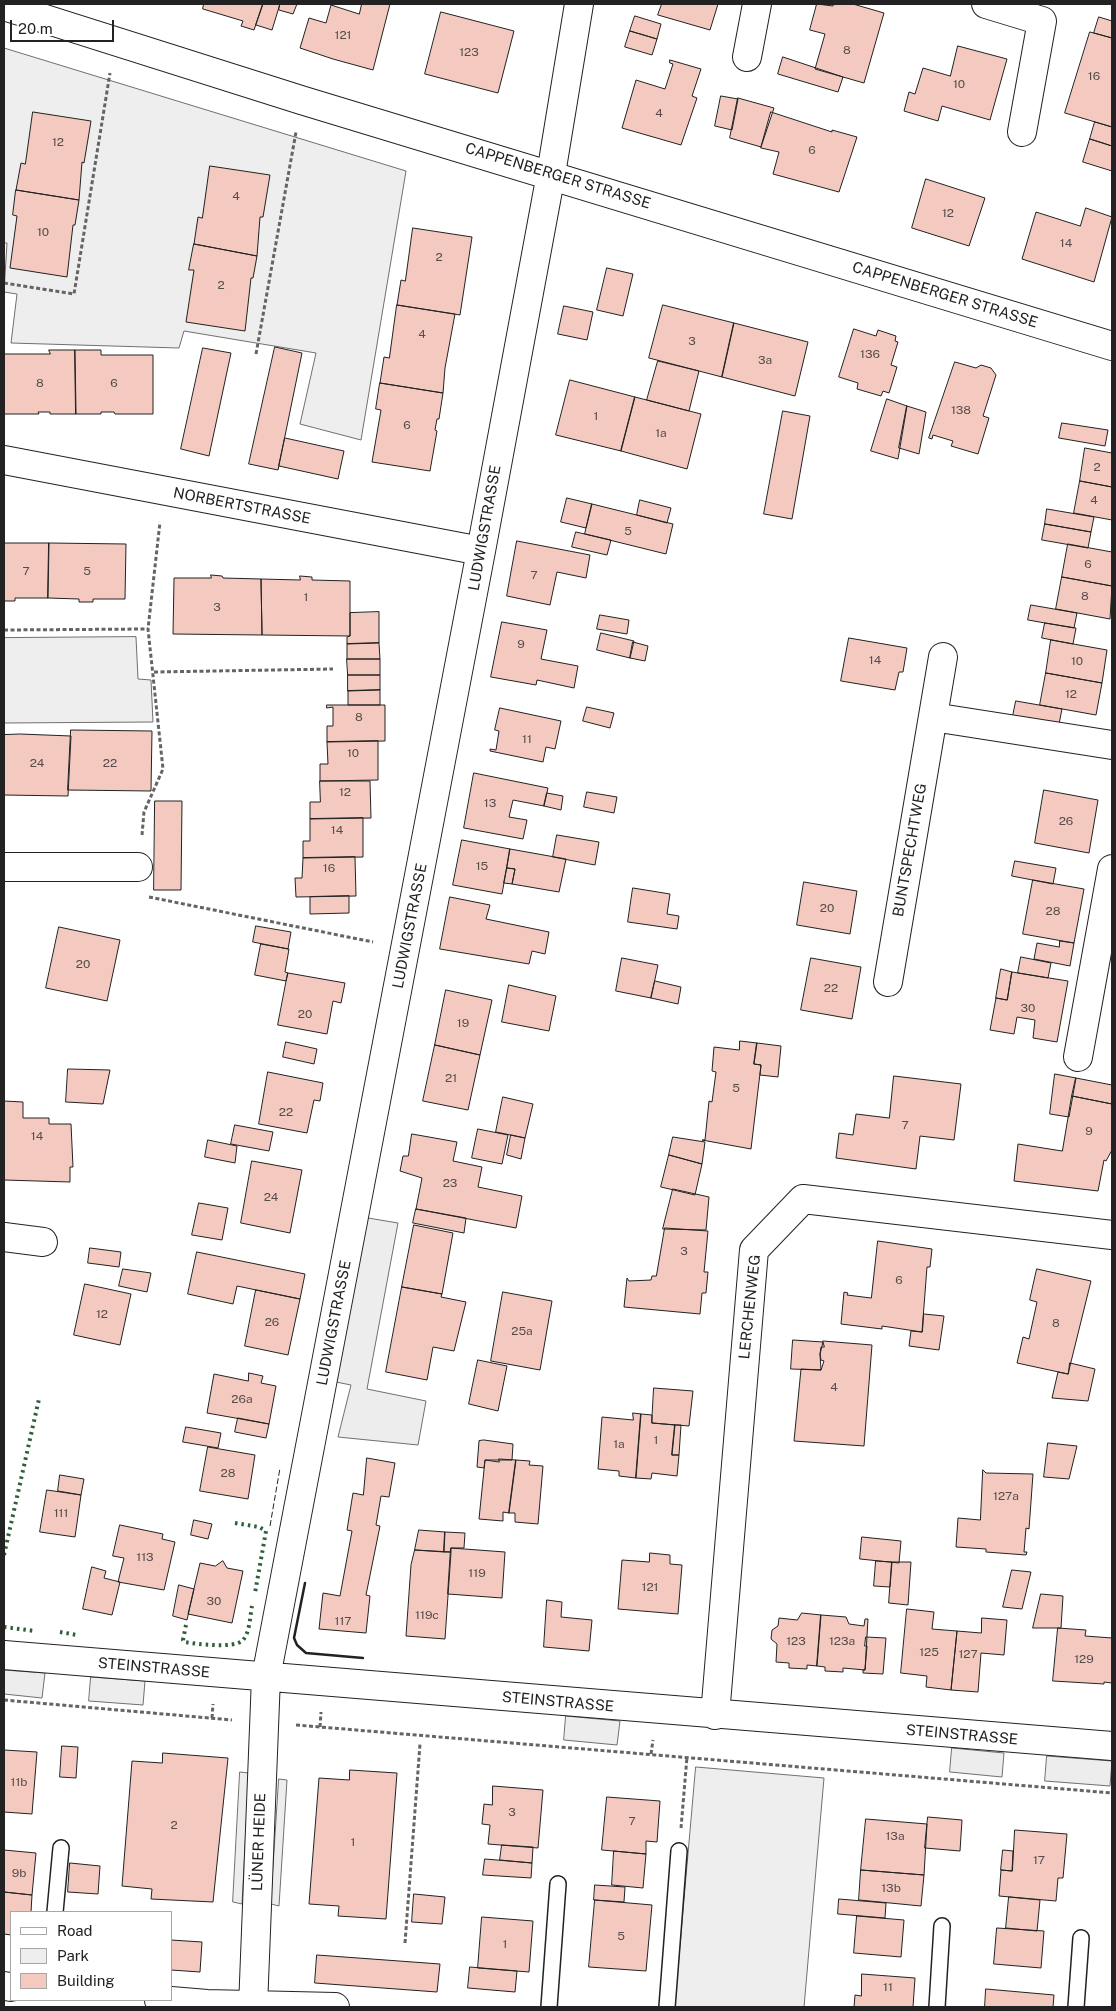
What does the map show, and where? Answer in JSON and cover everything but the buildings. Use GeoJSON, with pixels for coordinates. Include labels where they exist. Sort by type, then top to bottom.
{"type":"FeatureCollection","features":[{"type":"Feature","properties":{"kind":"street","name":"LUDWIGSTRASSE"},"geometry":{"type":"LineString","coordinates":[[266,1677],[481,551],[551,174],[578,4]]}},
{"type":"Feature","properties":{"kind":"street"},"geometry":{"type":"LineString","coordinates":[[747,57],[757,4]]}},
{"type":"Feature","properties":{"kind":"street"},"geometry":{"type":"LineString","coordinates":[[986,4],[1042,21],[1022,132]]}},
{"type":"Feature","properties":{"kind":"street","name":"CAPPENBERGER STRASSE"},"geometry":{"type":"LineString","coordinates":[[4,6],[302,100],[551,174],[1112,346]]}},
{"type":"Feature","properties":{"kind":"street","name":"NORBERTSTRASSE"},"geometry":{"type":"LineString","coordinates":[[4,460],[481,551]]}},
{"type":"Feature","properties":{"kind":"street","name":"BUNTSPECHTWEG"},"geometry":{"type":"LineString","coordinates":[[888,982],[943,657]]}},
{"type":"Feature","properties":{"kind":"street"},"geometry":{"type":"LineString","coordinates":[[933,717],[1112,745]]}},
{"type":"Feature","properties":{"kind":"street"},"geometry":{"type":"LineString","coordinates":[[4,867],[138,867]]}},
{"type":"Feature","properties":{"kind":"street"},"geometry":{"type":"LineString","coordinates":[[1078,1057],[1112,869]]}},
{"type":"Feature","properties":{"kind":"street","name":"LERCHENWEG"},"geometry":{"type":"LineString","coordinates":[[715,1715],[754,1250],[802,1199],[1112,1236]]}},
{"type":"Feature","properties":{"kind":"street"},"geometry":{"type":"LineString","coordinates":[[4,1237],[43,1242]]}},
{"type":"Feature","properties":{"kind":"street","name":"STEINSTRASSE"},"geometry":{"type":"LineString","coordinates":[[4,1655],[715,1715],[1112,1746]]}},
{"type":"Feature","properties":{"kind":"street","name":"LÜNER HEIDE"},"geometry":{"type":"LineString","coordinates":[[253,2005],[266,1677]]}},
{"type":"Feature","properties":{"kind":"street"},"geometry":{"type":"LineString","coordinates":[[171,2001],[207,2004],[335,2007]]}},
{"type":"Feature","properties":{"kind":"lane"},"geometry":{"type":"LineString","coordinates":[[55,1911],[61,1848]]}},
{"type":"Feature","properties":{"kind":"lane"},"geometry":{"type":"LineString","coordinates":[[667,2007],[679,1851]]}},
{"type":"Feature","properties":{"kind":"lane"},"geometry":{"type":"LineString","coordinates":[[549,2007],[558,1884]]}},
{"type":"Feature","properties":{"kind":"lane"},"geometry":{"type":"LineString","coordinates":[[937,2007],[942,1926]]}},
{"type":"Feature","properties":{"kind":"lane"},"geometry":{"type":"LineString","coordinates":[[1076,2007],[1081,1938]]}},
{"type":"Feature","properties":{"kind":"path"},"geometry":{"type":"LineString","coordinates":[[4,283],[74,294],[115,40]]}},
{"type":"Feature","properties":{"kind":"path"},"geometry":{"type":"LineString","coordinates":[[256,354],[302,100]]}},
{"type":"Feature","properties":{"kind":"path"},"geometry":{"type":"LineString","coordinates":[[163,491],[148,629],[154,672],[162,769],[144,812],[138,867],[142,896],[406,948]]}},
{"type":"Feature","properties":{"kind":"path"},"geometry":{"type":"LineString","coordinates":[[4,630],[148,629]]}},
{"type":"Feature","properties":{"kind":"path"},"geometry":{"type":"LineString","coordinates":[[154,672],[333,669]]}},
{"type":"Feature","properties":{"kind":"path"},"geometry":{"type":"LineString","coordinates":[[4,1700],[1112,1793]]}},
{"type":"Feature","properties":{"kind":"path"},"geometry":{"type":"LineString","coordinates":[[405,1943],[420,1744]]}},
{"type":"Feature","properties":{"kind":"path"},"geometry":{"type":"LineString","coordinates":[[679,1851],[687,1757]]}},
{"type":"Feature","properties":{"kind":"green space"},"geometry":{"type":"Polygon","coordinates":[[[4,48],[406,171],[361,440],[300,424],[316,353],[184,331],[179,348],[11,343],[17,294],[4,292],[7,243],[4,243],[4,48]]]}},
{"type":"Feature","properties":{"kind":"green space"},"geometry":{"type":"Polygon","coordinates":[[[136,637],[138,679],[151,680],[153,722],[4,723],[4,638],[136,637]]]}},
{"type":"Feature","properties":{"kind":"green space"},"geometry":{"type":"Polygon","coordinates":[[[696,1767],[824,1778],[804,2007],[675,2007],[696,1767]]]}},
{"type":"Feature","properties":{"kind":"shaded area"},"geometry":{"type":"Polygon","coordinates":[[[368,1218],[398,1223],[367,1389],[426,1401],[418,1445],[338,1437],[351,1385],[336,1382],[368,1218]]]}},
{"type":"Feature","properties":{"kind":"shaded area"},"geometry":{"type":"Polygon","coordinates":[[[4,1670],[45,1673],[42,1698],[4,1694],[4,1670]]]}},
{"type":"Feature","properties":{"kind":"shaded area"},"geometry":{"type":"Polygon","coordinates":[[[91,1677],[145,1681],[143,1705],[89,1701],[91,1677]]]}},
{"type":"Feature","properties":{"kind":"shaded area"},"geometry":{"type":"Polygon","coordinates":[[[566,1716],[620,1721],[617,1745],[564,1740],[566,1716]]]}},
{"type":"Feature","properties":{"kind":"shaded area"},"geometry":{"type":"Polygon","coordinates":[[[952,1748],[1004,1753],[1002,1777],[950,1772],[952,1748]]]}},
{"type":"Feature","properties":{"kind":"shaded area"},"geometry":{"type":"Polygon","coordinates":[[[1047,1756],[1112,1761],[1110,1786],[1045,1781],[1047,1756]]]}},
{"type":"Feature","properties":{"kind":"shaded area"},"geometry":{"type":"Polygon","coordinates":[[[240,1772],[249,1773],[242,1904],[233,1902],[240,1772]]]}},
{"type":"Feature","properties":{"kind":"shaded area"},"geometry":{"type":"Polygon","coordinates":[[[279,1779],[287,1780],[279,1906],[271,1904],[279,1779]]]}},
{"type":"Feature","properties":{"kind":"hedge"},"geometry":{"type":"LineString","coordinates":[[4,1555],[39,1399]]}},
{"type":"Feature","properties":{"kind":"hedge"},"geometry":{"type":"LineString","coordinates":[[235,1523],[259,1527],[266,1531],[255,1593]]}},
{"type":"Feature","properties":{"kind":"hedge"},"geometry":{"type":"LineString","coordinates":[[186,1625],[183,1640],[185,1642],[215,1645],[239,1643],[247,1633],[252,1606]]}},
{"type":"Feature","properties":{"kind":"hedge"},"geometry":{"type":"LineString","coordinates":[[4,1627],[35,1631]]}},
{"type":"Feature","properties":{"kind":"hedge"},"geometry":{"type":"LineString","coordinates":[[60,1632],[77,1635]]}},
{"type":"Feature","properties":{"kind":"fence"},"geometry":{"type":"LineString","coordinates":[[270,1526],[280,1468]]}},
{"type":"Feature","properties":{"kind":"wall"},"geometry":{"type":"LineString","coordinates":[[305,1583],[294,1638],[297,1645],[306,1653],[363,1658]]}}]}
